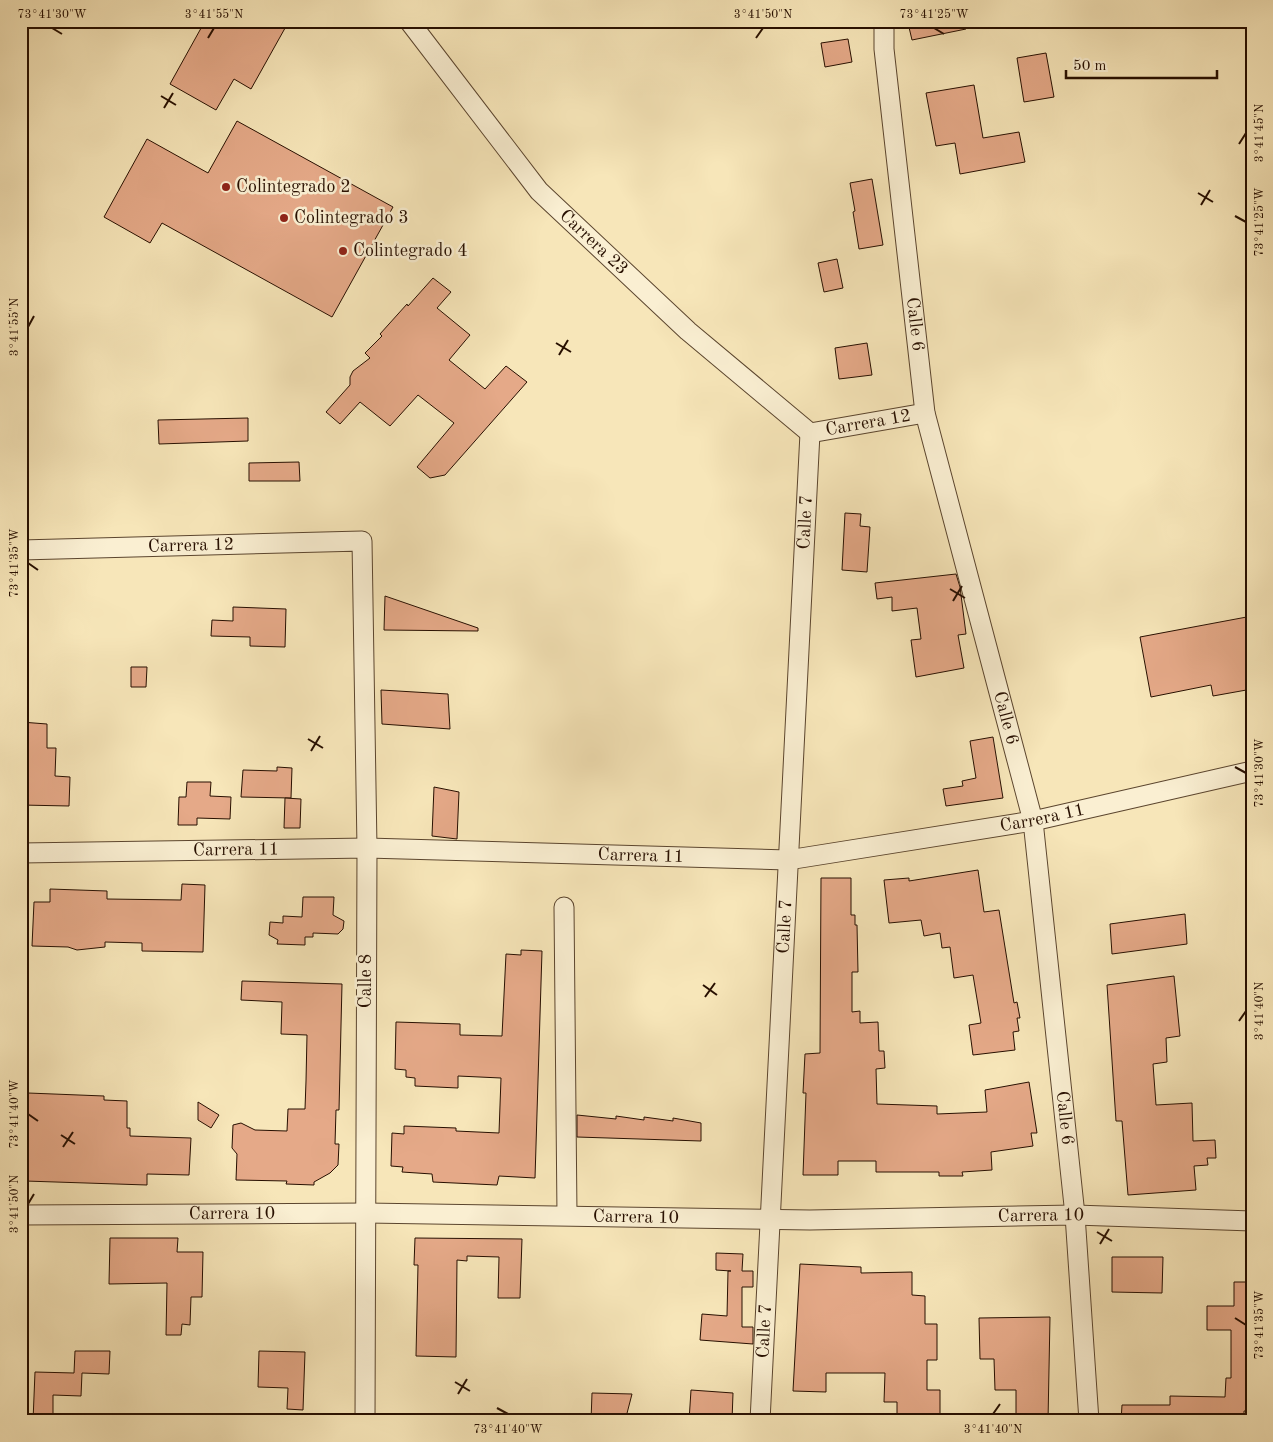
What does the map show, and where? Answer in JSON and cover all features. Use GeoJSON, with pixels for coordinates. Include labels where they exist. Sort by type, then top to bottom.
{"type":"FeatureCollection","features":[{"type":"Feature","properties":{"kind":"street","name":"Carrera 23"},"geometry":{"type":"LineString","coordinates":[[409,21],[539,191],[688,331],[810,433]]}},
{"type":"Feature","properties":{"kind":"street","name":"Calle 6"},"geometry":{"type":"LineString","coordinates":[[884,21],[884,49],[925,414],[1033,821],[1075,1215],[1089,1421]]}},
{"type":"Feature","properties":{"kind":"street","name":"Carrera 12"},"geometry":{"type":"LineString","coordinates":[[810,433],[925,414]]}},
{"type":"Feature","properties":{"kind":"street","name":"Calle 7"},"geometry":{"type":"LineString","coordinates":[[760,1421],[810,433]]}},
{"type":"Feature","properties":{"kind":"street","name":"Carrera 12"},"geometry":{"type":"LineString","coordinates":[[21,550],[362,541]]}},
{"type":"Feature","properties":{"kind":"street","name":"Calle 8"},"geometry":{"type":"LineString","coordinates":[[362,541],[367,848],[365,1421]]}},
{"type":"Feature","properties":{"kind":"street","name":"Carrera 11"},"geometry":{"type":"LineString","coordinates":[[21,854],[367,848],[788,860],[1033,821],[1252,771]]}},
{"type":"Feature","properties":{"kind":"street"},"geometry":{"type":"LineString","coordinates":[[564,908],[566,1216]]}},
{"type":"Feature","properties":{"kind":"street","name":"Carrera 10"},"geometry":{"type":"LineString","coordinates":[[21,1215],[366,1212],[770,1220],[1075,1215],[1252,1222]]}},
{"type":"Feature","properties":{"kind":"building"},"geometry":{"type":"Polygon","coordinates":[[[205,21],[289,21],[251,89],[234,79],[216,110],[170,84],[205,21]]]}},
{"type":"Feature","properties":{"kind":"building"},"geometry":{"type":"Polygon","coordinates":[[[917,21],[966,21],[966,29],[912,40],[908,23],[917,21]]]}},
{"type":"Feature","properties":{"kind":"building"},"geometry":{"type":"Polygon","coordinates":[[[848,39],[852,62],[825,67],[821,43],[848,39]]]}},
{"type":"Feature","properties":{"kind":"building"},"geometry":{"type":"Polygon","coordinates":[[[1046,53],[1054,97],[1024,102],[1017,58],[1046,53]]]}},
{"type":"Feature","properties":{"kind":"building"},"geometry":{"type":"Polygon","coordinates":[[[974,85],[983,138],[1019,132],[1025,162],[960,174],[955,143],[936,146],[926,93],[974,85]]]}},
{"type":"Feature","properties":{"kind":"building"},"geometry":{"type":"Polygon","coordinates":[[[237,121],[393,207],[332,317],[162,223],[150,243],[104,217],[147,139],[208,173],[237,121]]]}},
{"type":"Feature","properties":{"kind":"building"},"geometry":{"type":"Polygon","coordinates":[[[872,179],[883,245],[859,249],[850,183],[872,179]]]}},
{"type":"Feature","properties":{"kind":"building"},"geometry":{"type":"Polygon","coordinates":[[[837,259],[843,288],[824,292],[818,263],[837,259]]]}},
{"type":"Feature","properties":{"kind":"building"},"geometry":{"type":"Polygon","coordinates":[[[433,278],[451,292],[437,308],[470,335],[449,360],[485,389],[506,366],[527,382],[445,475],[430,478],[417,467],[454,423],[418,395],[390,426],[360,402],[340,424],[326,412],[350,385],[350,377],[353,371],[370,358],[365,353],[382,336],[380,334],[433,278]]]}},
{"type":"Feature","properties":{"kind":"building"},"geometry":{"type":"Polygon","coordinates":[[[867,343],[872,375],[839,379],[835,348],[867,343]]]}},
{"type":"Feature","properties":{"kind":"building"},"geometry":{"type":"Polygon","coordinates":[[[248,418],[248,441],[159,444],[158,420],[248,418]]]}},
{"type":"Feature","properties":{"kind":"building"},"geometry":{"type":"Polygon","coordinates":[[[299,462],[300,481],[249,481],[249,463],[299,462]]]}},
{"type":"Feature","properties":{"kind":"building"},"geometry":{"type":"Polygon","coordinates":[[[845,513],[861,514],[860,526],[870,527],[867,572],[842,570],[845,513]]]}},
{"type":"Feature","properties":{"kind":"building"},"geometry":{"type":"Polygon","coordinates":[[[956,574],[960,587],[966,634],[958,635],[964,668],[916,677],[911,640],[921,639],[917,608],[892,611],[892,597],[877,599],[875,583],[956,574]]]}},
{"type":"Feature","properties":{"kind":"building"},"geometry":{"type":"Polygon","coordinates":[[[385,596],[478,628],[478,631],[384,630],[385,596]]]}},
{"type":"Feature","properties":{"kind":"building"},"geometry":{"type":"Polygon","coordinates":[[[233,607],[286,609],[285,647],[250,646],[250,637],[211,636],[212,620],[233,621],[233,607]]]}},
{"type":"Feature","properties":{"kind":"building"},"geometry":{"type":"Polygon","coordinates":[[[1252,616],[1252,689],[1213,696],[1211,685],[1151,697],[1140,637],[1252,616]]]}},
{"type":"Feature","properties":{"kind":"building"},"geometry":{"type":"Polygon","coordinates":[[[131,667],[147,667],[146,687],[131,687],[131,667]]]}},
{"type":"Feature","properties":{"kind":"building"},"geometry":{"type":"Polygon","coordinates":[[[381,690],[448,694],[450,729],[382,724],[381,690]]]}},
{"type":"Feature","properties":{"kind":"building"},"geometry":{"type":"Polygon","coordinates":[[[21,722],[47,724],[47,748],[56,748],[55,776],[70,777],[69,806],[21,805],[21,722]]]}},
{"type":"Feature","properties":{"kind":"building"},"geometry":{"type":"Polygon","coordinates":[[[993,737],[1003,798],[946,806],[943,789],[963,786],[962,781],[976,778],[970,741],[993,737]]]}},
{"type":"Feature","properties":{"kind":"building"},"geometry":{"type":"Polygon","coordinates":[[[277,767],[292,768],[291,798],[241,797],[243,770],[277,771],[277,767]]]}},
{"type":"Feature","properties":{"kind":"building"},"geometry":{"type":"Polygon","coordinates":[[[187,782],[211,782],[210,796],[231,797],[230,819],[197,818],[197,825],[178,825],[179,797],[186,797],[187,782]]]}},
{"type":"Feature","properties":{"kind":"building"},"geometry":{"type":"Polygon","coordinates":[[[434,787],[459,792],[457,839],[432,836],[434,787]]]}},
{"type":"Feature","properties":{"kind":"building"},"geometry":{"type":"Polygon","coordinates":[[[285,798],[301,799],[300,828],[284,828],[285,798]]]}},
{"type":"Feature","properties":{"kind":"building"},"geometry":{"type":"Polygon","coordinates":[[[978,870],[984,912],[999,910],[1014,1003],[1017,1002],[1020,1018],[1017,1018],[1019,1031],[1013,1032],[1015,1050],[973,1055],[969,1025],[981,1023],[973,975],[954,978],[950,947],[942,948],[940,933],[924,936],[921,920],[889,923],[884,880],[909,878],[909,881],[978,870]]]}},
{"type":"Feature","properties":{"kind":"building"},"geometry":{"type":"Polygon","coordinates":[[[821,878],[851,878],[851,915],[855,915],[855,925],[857,925],[858,972],[852,972],[852,1012],[860,1011],[860,1023],[878,1022],[879,1051],[884,1051],[885,1068],[876,1069],[877,1104],[937,1106],[937,1114],[987,1112],[985,1090],[1029,1082],[1037,1133],[1031,1133],[1033,1146],[991,1152],[992,1170],[962,1172],[963,1176],[939,1176],[939,1172],[876,1172],[876,1161],[838,1161],[838,1175],[803,1175],[806,1093],[803,1093],[805,1054],[820,1053],[821,878]]]}},
{"type":"Feature","properties":{"kind":"building"},"geometry":{"type":"Polygon","coordinates":[[[182,884],[205,885],[203,952],[142,951],[142,943],[105,942],[105,947],[77,950],[68,947],[32,946],[34,902],[50,902],[50,889],[107,891],[107,899],[181,900],[182,884]]]}},
{"type":"Feature","properties":{"kind":"building"},"geometry":{"type":"Polygon","coordinates":[[[303,897],[334,897],[333,915],[344,921],[343,929],[338,934],[313,933],[313,937],[305,937],[305,945],[277,944],[278,940],[269,935],[270,922],[283,923],[283,916],[302,917],[303,897]]]}},
{"type":"Feature","properties":{"kind":"building"},"geometry":{"type":"Polygon","coordinates":[[[1185,914],[1187,944],[1112,954],[1110,924],[1185,914]]]}},
{"type":"Feature","properties":{"kind":"building"},"geometry":{"type":"Polygon","coordinates":[[[521,950],[542,951],[535,1178],[499,1176],[497,1185],[433,1182],[432,1174],[402,1172],[403,1167],[391,1166],[392,1133],[404,1134],[404,1126],[456,1128],[456,1131],[499,1133],[501,1078],[458,1076],[458,1088],[415,1086],[415,1078],[406,1077],[406,1070],[395,1069],[396,1022],[460,1024],[460,1035],[502,1036],[506,954],[521,955],[521,950]]]}},
{"type":"Feature","properties":{"kind":"building"},"geometry":{"type":"Polygon","coordinates":[[[1174,976],[1180,1036],[1166,1038],[1167,1062],[1153,1064],[1156,1105],[1192,1103],[1193,1141],[1215,1140],[1216,1158],[1207,1158],[1208,1165],[1194,1166],[1196,1190],[1128,1195],[1122,1121],[1116,1121],[1107,985],[1174,976]]]}},
{"type":"Feature","properties":{"kind":"building"},"geometry":{"type":"Polygon","coordinates":[[[242,981],[342,984],[339,1110],[336,1110],[335,1144],[339,1144],[338,1165],[330,1173],[314,1182],[314,1185],[286,1184],[287,1181],[236,1180],[237,1154],[232,1148],[233,1125],[241,1123],[255,1130],[287,1131],[288,1109],[305,1109],[306,1081],[307,1035],[281,1034],[282,1002],[241,1000],[242,981]]]}},
{"type":"Feature","properties":{"kind":"building"},"geometry":{"type":"Polygon","coordinates":[[[28,1093],[104,1096],[104,1100],[127,1101],[127,1128],[130,1128],[130,1136],[191,1138],[189,1175],[147,1174],[147,1185],[25,1181],[28,1093]]]}},
{"type":"Feature","properties":{"kind":"building"},"geometry":{"type":"Polygon","coordinates":[[[198,1102],[219,1115],[211,1128],[198,1120],[198,1102]]]}},
{"type":"Feature","properties":{"kind":"building"},"geometry":{"type":"Polygon","coordinates":[[[577,1115],[616,1119],[616,1116],[644,1120],[644,1117],[673,1121],[673,1118],[701,1123],[701,1141],[577,1137],[577,1115]]]}},
{"type":"Feature","properties":{"kind":"building"},"geometry":{"type":"Polygon","coordinates":[[[110,1238],[178,1238],[177,1252],[203,1252],[202,1297],[191,1297],[190,1325],[182,1324],[181,1335],[166,1335],[167,1283],[109,1284],[110,1238]]]}},
{"type":"Feature","properties":{"kind":"building"},"geometry":{"type":"Polygon","coordinates":[[[415,1238],[522,1239],[520,1298],[498,1298],[499,1257],[467,1256],[467,1261],[457,1260],[456,1357],[416,1356],[418,1265],[414,1265],[415,1238]]]}},
{"type":"Feature","properties":{"kind":"building"},"geometry":{"type":"Polygon","coordinates":[[[716,1253],[743,1254],[742,1271],[753,1271],[753,1287],[742,1287],[742,1327],[753,1327],[753,1344],[700,1340],[702,1314],[727,1316],[728,1271],[731,1271],[716,1270],[716,1253]]]}},
{"type":"Feature","properties":{"kind":"building"},"geometry":{"type":"Polygon","coordinates":[[[1112,1257],[1163,1257],[1162,1293],[1112,1292],[1112,1257]]]}},
{"type":"Feature","properties":{"kind":"building"},"geometry":{"type":"Polygon","coordinates":[[[800,1264],[861,1267],[861,1273],[912,1272],[912,1295],[925,1296],[925,1324],[937,1324],[937,1360],[927,1360],[927,1390],[940,1390],[940,1421],[897,1421],[897,1402],[884,1402],[885,1373],[826,1373],[826,1392],[793,1391],[800,1264]]]}},
{"type":"Feature","properties":{"kind":"building"},"geometry":{"type":"Polygon","coordinates":[[[1234,1282],[1252,1282],[1252,1411],[1244,1411],[1244,1421],[1121,1421],[1122,1405],[1170,1405],[1170,1396],[1225,1397],[1226,1378],[1231,1378],[1231,1330],[1207,1330],[1207,1306],[1234,1306],[1234,1282]]]}},
{"type":"Feature","properties":{"kind":"building"},"geometry":{"type":"Polygon","coordinates":[[[1050,1317],[1048,1421],[1016,1421],[1016,1390],[995,1390],[994,1359],[980,1359],[979,1318],[1050,1317]]]}},
{"type":"Feature","properties":{"kind":"building"},"geometry":{"type":"Polygon","coordinates":[[[75,1351],[110,1351],[109,1374],[82,1373],[81,1396],[53,1395],[53,1421],[33,1421],[35,1372],[74,1373],[75,1351]]]}},
{"type":"Feature","properties":{"kind":"building"},"geometry":{"type":"Polygon","coordinates":[[[259,1351],[305,1352],[303,1410],[287,1409],[288,1388],[258,1387],[259,1351]]]}},
{"type":"Feature","properties":{"kind":"building"},"geometry":{"type":"Polygon","coordinates":[[[691,1390],[733,1393],[732,1421],[689,1421],[691,1390]]]}},
{"type":"Feature","properties":{"kind":"building"},"geometry":{"type":"Polygon","coordinates":[[[592,1393],[632,1394],[625,1421],[591,1421],[592,1393]]]}},
{"type":"Feature","properties":{"kind":"place","name":"Colintegrado 2"},"geometry":{"type":"Point","coordinates":[226,187]}},
{"type":"Feature","properties":{"kind":"place","name":"Colintegrado 3"},"geometry":{"type":"Point","coordinates":[284,218]}},
{"type":"Feature","properties":{"kind":"place","name":"Colintegrado 4"},"geometry":{"type":"Point","coordinates":[343,251]}}]}
